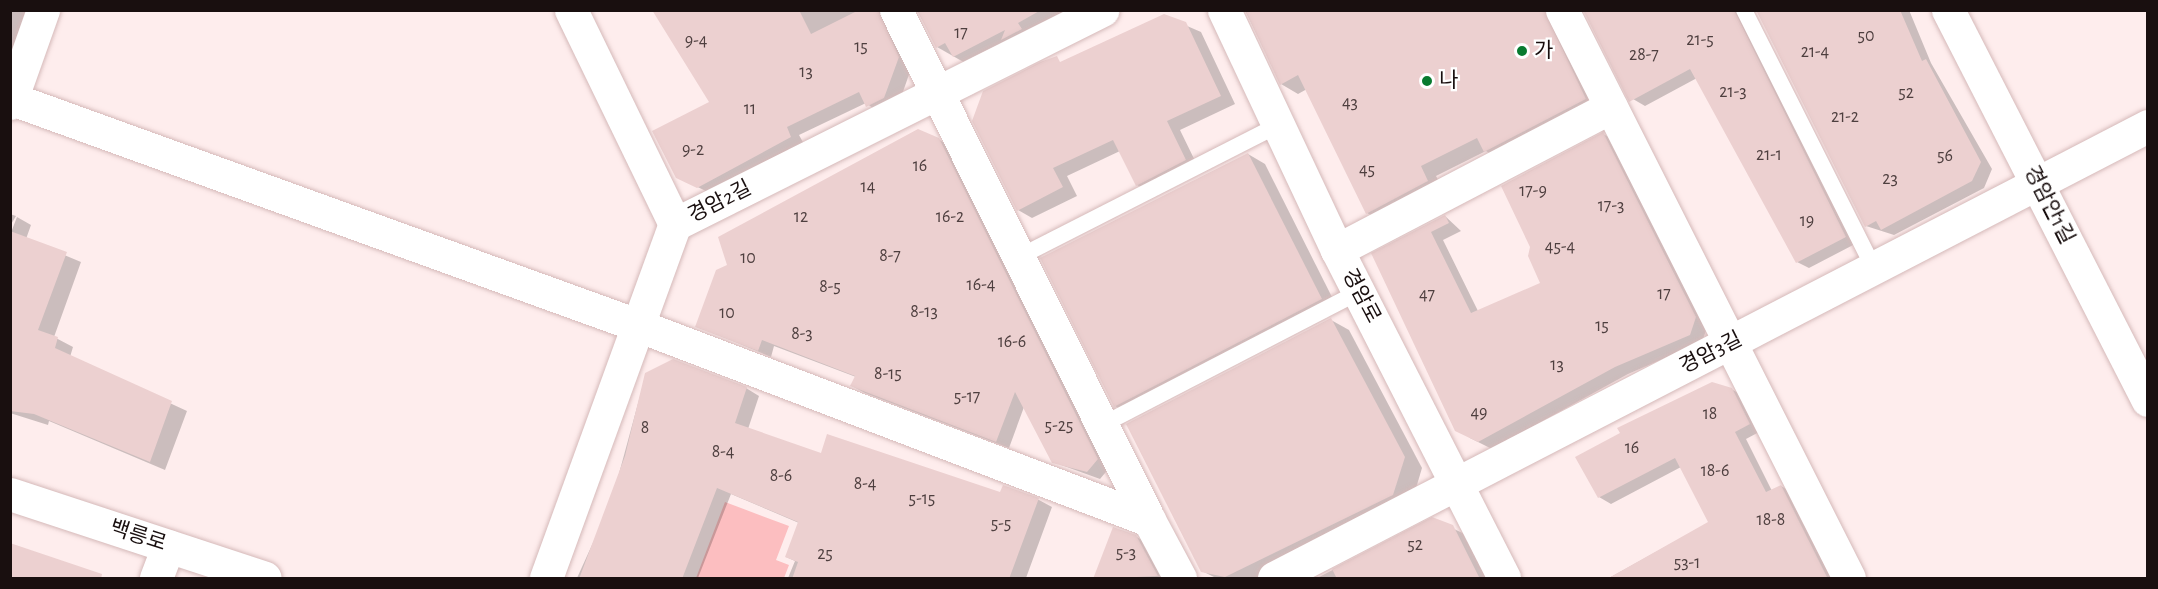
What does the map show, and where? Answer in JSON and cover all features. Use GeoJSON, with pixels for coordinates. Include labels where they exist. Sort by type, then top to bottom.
{"type":"FeatureCollection","features":[{"type":"Feature","properties":{"kind":"street"},"geometry":{"type":"LineString","coordinates":[[43,10],[11,101],[637,325],[1149,520]]}},
{"type":"Feature","properties":{"kind":"street"},"geometry":{"type":"LineString","coordinates":[[571,10],[675,224]]}},
{"type":"Feature","properties":{"kind":"street"},"geometry":{"type":"LineString","coordinates":[[896,10],[1180,579]]}},
{"type":"Feature","properties":{"kind":"street","name":"경암2길"},"geometry":{"type":"LineString","coordinates":[[546,579],[675,224],[1102,10]]}},
{"type":"Feature","properties":{"kind":"street","name":"경암로"},"geometry":{"type":"LineString","coordinates":[[1224,10],[1337,250],[1458,480],[1504,579]]}},
{"type":"Feature","properties":{"kind":"street"},"geometry":{"type":"LineString","coordinates":[[1562,10],[1848,579]]}},
{"type":"Feature","properties":{"kind":"street","name":"경암안1길"},"geometry":{"type":"LineString","coordinates":[[1948,10],[2148,400]]}},
{"type":"Feature","properties":{"kind":"street"},"geometry":{"type":"LineString","coordinates":[[1337,250],[1611,107]]}},
{"type":"Feature","properties":{"kind":"street","name":"경암3길"},"geometry":{"type":"LineString","coordinates":[[1274,579],[1458,480],[1730,343],[1872,267],[2148,126]]}},
{"type":"Feature","properties":{"kind":"street","name":"백릉로"},"geometry":{"type":"LineString","coordinates":[[10,495],[265,579]]}},
{"type":"Feature","properties":{"kind":"street"},"geometry":{"type":"LineString","coordinates":[[156,579],[168,546]]}},
{"type":"Feature","properties":{"kind":"lane"},"geometry":{"type":"LineString","coordinates":[[1744,10],[1872,267]]}},
{"type":"Feature","properties":{"kind":"lane"},"geometry":{"type":"LineString","coordinates":[[1018,257],[1278,125]]}},
{"type":"Feature","properties":{"kind":"lane"},"geometry":{"type":"LineString","coordinates":[[1102,425],[1359,292]]}},
{"type":"Feature","properties":{"kind":"shaded area"},"geometry":{"type":"Polygon","coordinates":[[[725,502],[789,526],[776,560],[789,565],[784,578],[696,578],[725,502]]]}},
{"type":"Feature","properties":{"kind":"building"},"geometry":{"type":"Polygon","coordinates":[[[652,10],[799,10],[811,34],[859,10],[878,10],[899,57],[884,98],[866,107],[859,92],[787,127],[791,137],[697,188],[676,178],[652,131],[709,102],[652,10]]]}},
{"type":"Feature","properties":{"kind":"building"},"geometry":{"type":"Polygon","coordinates":[[[917,10],[1041,10],[1018,23],[1022,29],[1001,40],[1005,30],[953,57],[945,43],[936,48],[917,10]]]}},
{"type":"Feature","properties":{"kind":"building"},"geometry":{"type":"Polygon","coordinates":[[[1245,10],[1544,10],[1586,99],[1484,152],[1477,138],[1421,166],[1428,181],[1366,214],[1298,75],[1280,85],[1245,10]]]}},
{"type":"Feature","properties":{"kind":"building"},"geometry":{"type":"Polygon","coordinates":[[[1583,10],[1734,10],[1846,237],[1796,263],[1690,69],[1629,102],[1583,10]]]}},
{"type":"Feature","properties":{"kind":"building"},"geometry":{"type":"Polygon","coordinates":[[[1756,10],[1900,10],[1922,61],[1926,59],[1981,162],[1972,181],[1881,230],[1876,221],[1865,227],[1756,10]]]}},
{"type":"Feature","properties":{"kind":"building"},"geometry":{"type":"Polygon","coordinates":[[[1164,14],[1186,22],[1221,96],[1167,121],[1186,160],[1136,186],[1113,140],[1053,168],[1063,187],[1017,211],[972,121],[983,91],[1040,62],[1057,56],[1060,62],[1164,14]]]}},
{"type":"Feature","properties":{"kind":"building"},"geometry":{"type":"Polygon","coordinates":[[[918,129],[939,138],[1098,459],[1087,472],[1052,463],[1015,392],[996,442],[850,386],[855,376],[762,340],[758,351],[695,327],[716,270],[727,265],[718,237],[918,129]]]}},
{"type":"Feature","properties":{"kind":"building"},"geometry":{"type":"Polygon","coordinates":[[[1603,132],[1696,317],[1690,335],[1615,367],[1478,442],[1455,431],[1371,253],[1445,215],[1449,223],[1431,232],[1471,313],[1540,283],[1528,256],[1530,247],[1501,186],[1603,132]]]}},
{"type":"Feature","properties":{"kind":"building"},"geometry":{"type":"Polygon","coordinates":[[[1248,153],[1322,299],[1114,407],[1040,258],[1248,153]]]}},
{"type":"Feature","properties":{"kind":"building"},"geometry":{"type":"Polygon","coordinates":[[[10,231],[67,252],[38,330],[58,337],[55,348],[172,401],[150,462],[34,414],[10,411],[10,231]]]}},
{"type":"Feature","properties":{"kind":"building"},"geometry":{"type":"Polygon","coordinates":[[[1331,318],[1405,457],[1393,495],[1225,577],[1201,572],[1126,424],[1331,318]]]}},
{"type":"Feature","properties":{"kind":"building"},"geometry":{"type":"Polygon","coordinates":[[[673,359],[747,387],[735,423],[821,453],[827,434],[1000,492],[1003,485],[1039,498],[1009,579],[792,579],[798,562],[785,557],[798,522],[717,488],[682,579],[579,579],[625,456],[645,373],[673,359]]]}},
{"type":"Feature","properties":{"kind":"building"},"geometry":{"type":"Polygon","coordinates":[[[1712,382],[1732,388],[1750,424],[1735,432],[1766,492],[1781,485],[1828,579],[1607,579],[1708,522],[1675,458],[1598,498],[1575,457],[1620,433],[1617,428],[1712,382]]]}},
{"type":"Feature","properties":{"kind":"building"},"geometry":{"type":"Polygon","coordinates":[[[1432,517],[1453,525],[1480,579],[1337,579],[1332,569],[1432,517]]]}},
{"type":"Feature","properties":{"kind":"building"},"geometry":{"type":"Polygon","coordinates":[[[1113,527],[1136,535],[1158,576],[1093,579],[1113,527]]]}},
{"type":"Feature","properties":{"kind":"building"},"geometry":{"type":"Polygon","coordinates":[[[10,543],[102,574],[101,579],[10,579],[10,543]]]}},
{"type":"Feature","properties":{"kind":"place","name":"가"},"geometry":{"type":"Point","coordinates":[1522,51]}},
{"type":"Feature","properties":{"kind":"place","name":"나"},"geometry":{"type":"Point","coordinates":[1427,81]}}]}
